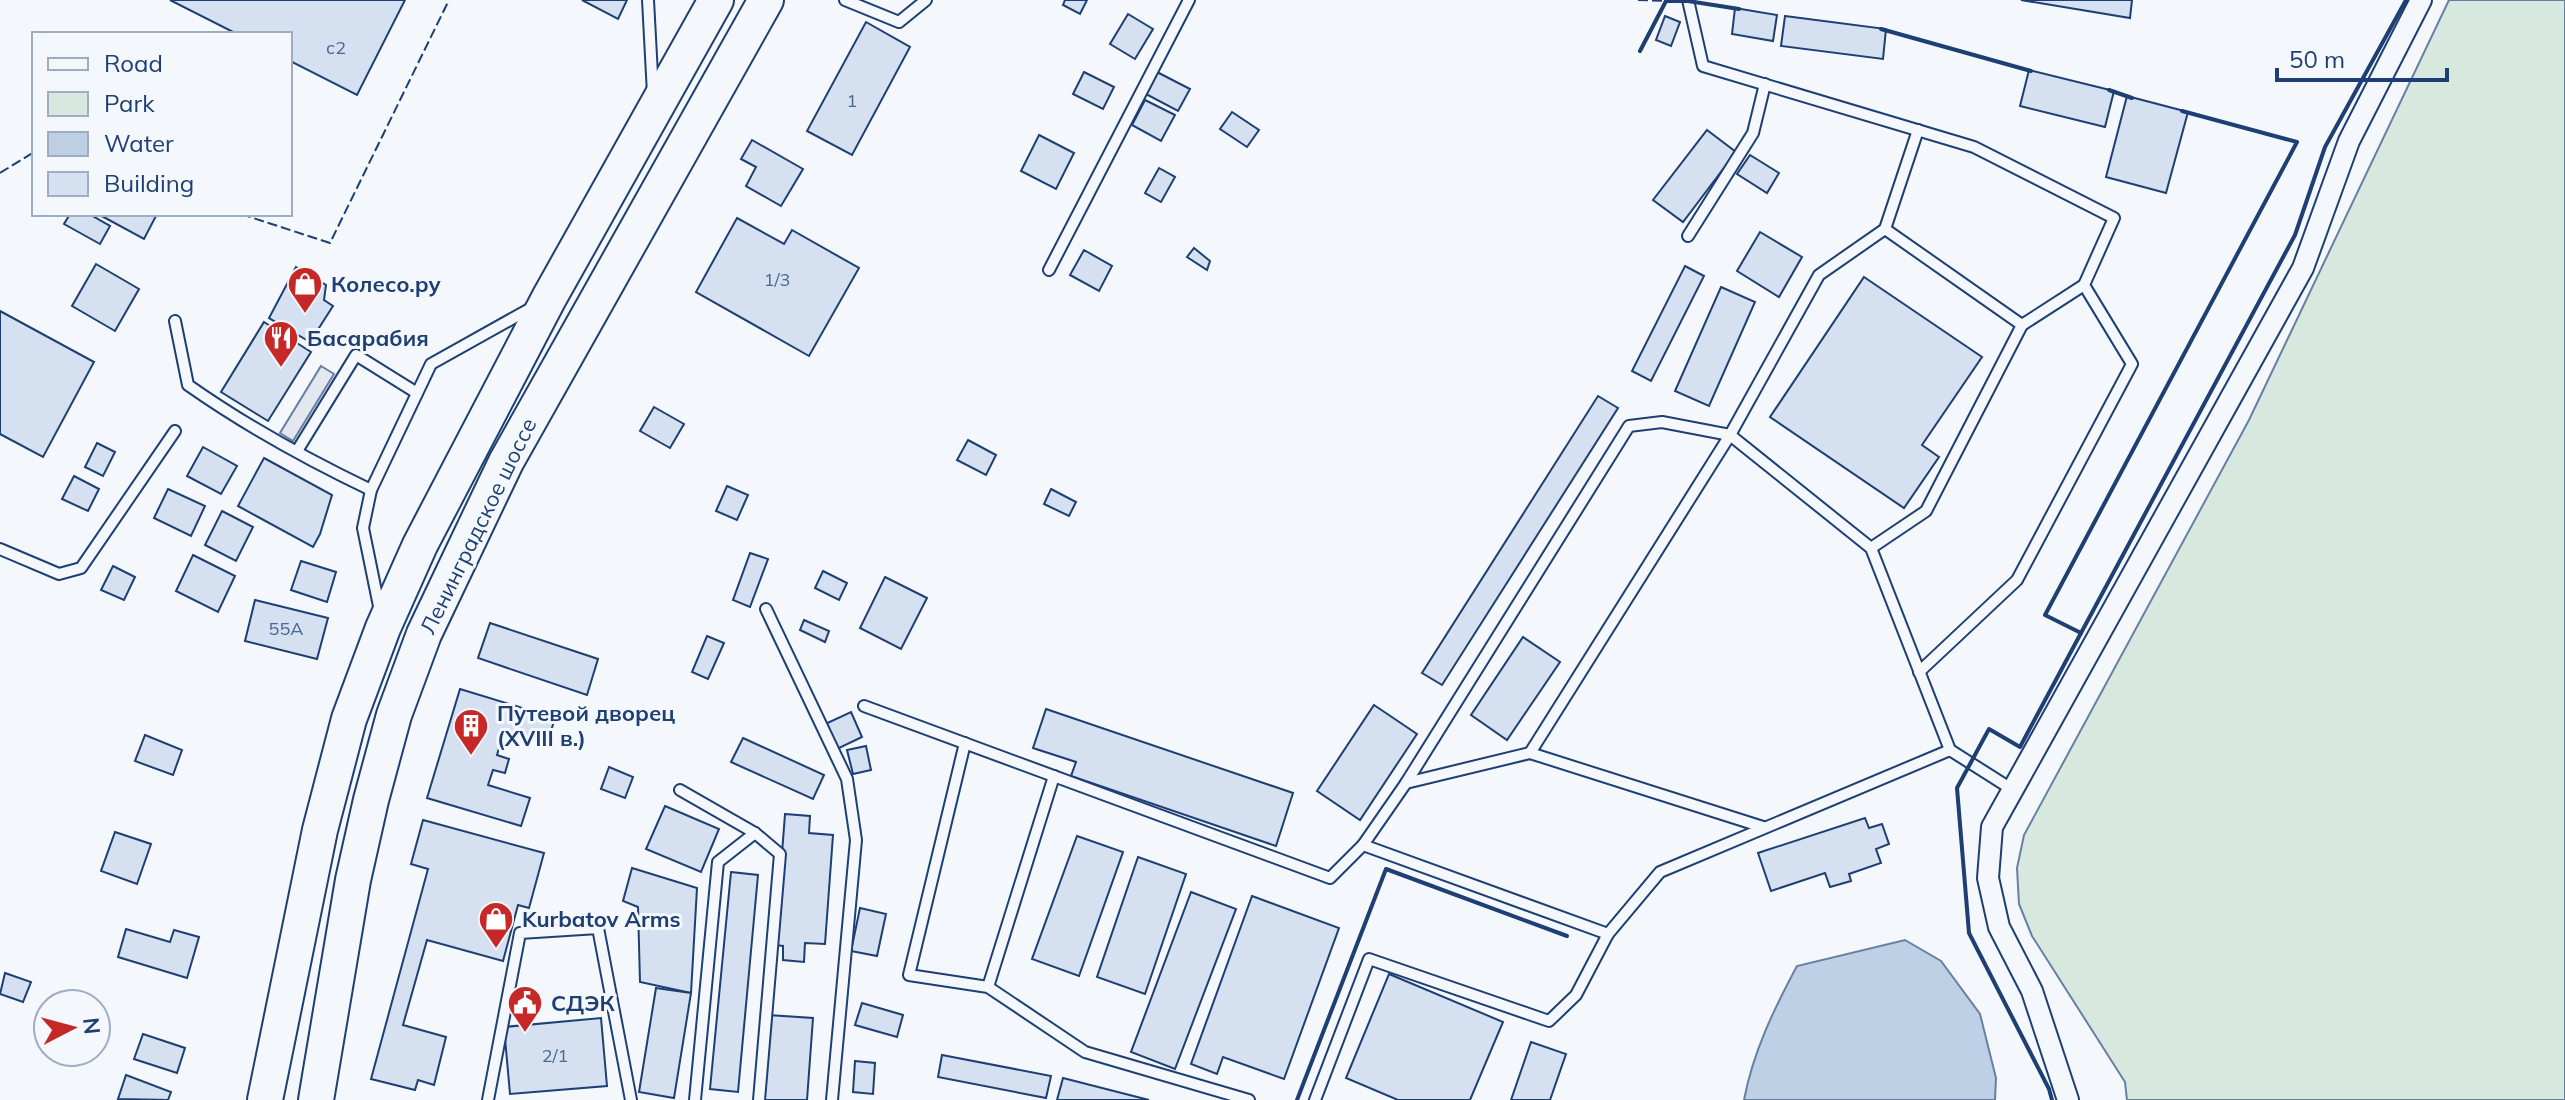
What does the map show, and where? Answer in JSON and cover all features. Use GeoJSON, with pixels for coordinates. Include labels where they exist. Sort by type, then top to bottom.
{"type":"FeatureCollection","features":[{"type":"Feature","properties":{"kind":"highway","name":"Ленинградское шоссе"},"geometry":{"type":"LineString","coordinates":[[265,1100],[320,830],[349,719],[383,628],[420,545],[549,298],[716,0]]}},
{"type":"Feature","properties":{"kind":"highway","name":"Ленинградское шоссе"},"geometry":{"type":"LineString","coordinates":[[316,1100],[353,880],[371,800],[394,715],[424,634],[506,462],[766,0]]}},
{"type":"Feature","properties":{"kind":"street"},"geometry":{"type":"LineString","coordinates":[[2068,1100],[2032,991],[1999,927],[1988,878],[1992,827],[2303,268],[2349,141],[2421,0]]}},
{"type":"Feature","properties":{"kind":"lane"},"geometry":{"type":"LineString","coordinates":[[648,0],[653,99],[650,116]]}},
{"type":"Feature","properties":{"kind":"lane"},"geometry":{"type":"LineString","coordinates":[[845,0],[899,22],[926,0]]}},
{"type":"Feature","properties":{"kind":"lane"},"geometry":{"type":"LineString","coordinates":[[1049,270],[1189,0]]}},
{"type":"Feature","properties":{"kind":"lane"},"geometry":{"type":"LineString","coordinates":[[1688,0],[1703,66],[1974,147],[2114,218],[2084,285],[2022,325],[1926,511],[1871,548]]}},
{"type":"Feature","properties":{"kind":"lane"},"geometry":{"type":"LineString","coordinates":[[1688,236],[1753,133],[1765,84]]}},
{"type":"Feature","properties":{"kind":"lane"},"geometry":{"type":"LineString","coordinates":[[1530,753],[1730,435],[1819,275],[1885,229],[1918,130]]}},
{"type":"Feature","properties":{"kind":"lane"},"geometry":{"type":"LineString","coordinates":[[1885,229],[2022,325]]}},
{"type":"Feature","properties":{"kind":"lane"},"geometry":{"type":"LineString","coordinates":[[1919,672],[2017,580],[2132,364],[2084,285]]}},
{"type":"Feature","properties":{"kind":"lane"},"geometry":{"type":"LineString","coordinates":[[383,628],[363,528],[371,490],[431,364],[549,298]]}},
{"type":"Feature","properties":{"kind":"lane"},"geometry":{"type":"LineString","coordinates":[[175,321],[188,385],[297,451],[371,490]]}},
{"type":"Feature","properties":{"kind":"lane"},"geometry":{"type":"LineString","coordinates":[[297,451],[356,355],[417,393]]}},
{"type":"Feature","properties":{"kind":"lane"},"geometry":{"type":"LineString","coordinates":[[864,706],[1330,878],[1363,845],[1406,783],[1629,426],[1662,422],[1730,435],[1871,548],[1950,750],[2014,791]]}},
{"type":"Feature","properties":{"kind":"lane"},"geometry":{"type":"LineString","coordinates":[[0,549],[59,574],[81,568],[175,431]]}},
{"type":"Feature","properties":{"kind":"lane"},"geometry":{"type":"LineString","coordinates":[[766,609],[847,779],[856,840],[832,1100]]}},
{"type":"Feature","properties":{"kind":"lane"},"geometry":{"type":"LineString","coordinates":[[965,743],[909,975],[988,987],[1085,1052],[1249,1100]]}},
{"type":"Feature","properties":{"kind":"lane"},"geometry":{"type":"LineString","coordinates":[[1315,1100],[1369,959],[1549,1021],[1576,995],[1608,934],[1660,872],[1950,750]]}},
{"type":"Feature","properties":{"kind":"lane"},"geometry":{"type":"LineString","coordinates":[[1406,783],[1530,753],[1763,827]]}},
{"type":"Feature","properties":{"kind":"lane"},"geometry":{"type":"LineString","coordinates":[[988,987],[1054,776]]}},
{"type":"Feature","properties":{"kind":"lane"},"geometry":{"type":"LineString","coordinates":[[680,790],[755,833],[780,854],[759,1100]]}},
{"type":"Feature","properties":{"kind":"lane"},"geometry":{"type":"LineString","coordinates":[[695,1100],[718,862],[755,833]]}},
{"type":"Feature","properties":{"kind":"lane"},"geometry":{"type":"LineString","coordinates":[[1363,845],[1608,934]]}},
{"type":"Feature","properties":{"kind":"lane"},"geometry":{"type":"LineString","coordinates":[[488,1100],[520,933],[598,928],[631,1100]]}},
{"type":"Feature","properties":{"kind":"green space"},"geometry":{"type":"Polygon","coordinates":[[[2449,0],[2565,0],[2565,1100],[2127,1100],[2125,1082],[2032,936],[2019,904],[2017,868],[2024,835],[2249,420],[2449,0]]]}},
{"type":"Feature","properties":{"kind":"shaded area"},"geometry":{"type":"Polygon","coordinates":[[[321,366],[334,374],[293,441],[280,433],[321,366]]]}},
{"type":"Feature","properties":{"kind":"water"},"geometry":{"type":"Polygon","coordinates":[[[1905,940],[1941,961],[1980,1014],[1996,1078],[1995,1100],[1744,1100],[1765,1031],[1797,966],[1905,940]]]}},
{"type":"Feature","properties":{"kind":"building"},"geometry":{"type":"Polygon","coordinates":[[[170,0],[405,0],[357,95],[292,62],[292,32],[233,32],[170,0]]]}},
{"type":"Feature","properties":{"kind":"building"},"geometry":{"type":"Polygon","coordinates":[[[582,0],[627,0],[618,19],[582,0]]]}},
{"type":"Feature","properties":{"kind":"building"},"geometry":{"type":"Polygon","coordinates":[[[1065,0],[1087,0],[1080,14],[1063,5],[1065,0]]]}},
{"type":"Feature","properties":{"kind":"building"},"geometry":{"type":"Polygon","coordinates":[[[2021,0],[2132,0],[2130,18],[2021,0]]]}},
{"type":"Feature","properties":{"kind":"building"},"geometry":{"type":"Polygon","coordinates":[[[1735,8],[1777,15],[1773,41],[1732,34],[1735,8]]]}},
{"type":"Feature","properties":{"kind":"building"},"geometry":{"type":"Polygon","coordinates":[[[1128,14],[1153,29],[1135,59],[1110,44],[1128,14]]]}},
{"type":"Feature","properties":{"kind":"building"},"geometry":{"type":"Polygon","coordinates":[[[1665,16],[1680,22],[1671,46],[1656,40],[1665,16]]]}},
{"type":"Feature","properties":{"kind":"building"},"geometry":{"type":"Polygon","coordinates":[[[1785,16],[1886,29],[1883,59],[1781,46],[1785,16]]]}},
{"type":"Feature","properties":{"kind":"building"},"geometry":{"type":"Polygon","coordinates":[[[866,22],[910,47],[852,155],[807,131],[866,22]]]}},
{"type":"Feature","properties":{"kind":"building"},"geometry":{"type":"Polygon","coordinates":[[[2029,70],[2114,91],[2105,127],[2020,106],[2029,70]]]}},
{"type":"Feature","properties":{"kind":"building"},"geometry":{"type":"Polygon","coordinates":[[[1155,71],[1190,89],[1178,111],[1144,93],[1155,71]]]}},
{"type":"Feature","properties":{"kind":"building"},"geometry":{"type":"Polygon","coordinates":[[[1084,72],[1114,87],[1103,109],[1073,94],[1084,72]]]}},
{"type":"Feature","properties":{"kind":"building"},"geometry":{"type":"Polygon","coordinates":[[[2127,96],[2188,112],[2166,193],[2106,177],[2127,96]]]}},
{"type":"Feature","properties":{"kind":"building"},"geometry":{"type":"Polygon","coordinates":[[[1145,100],[1175,115],[1161,141],[1132,125],[1145,100]]]}},
{"type":"Feature","properties":{"kind":"building"},"geometry":{"type":"Polygon","coordinates":[[[1232,112],[1259,130],[1247,147],[1220,129],[1232,112]]]}},
{"type":"Feature","properties":{"kind":"building"},"geometry":{"type":"Polygon","coordinates":[[[1707,130],[1736,152],[1683,222],[1653,200],[1707,130]]]}},
{"type":"Feature","properties":{"kind":"building"},"geometry":{"type":"Polygon","coordinates":[[[1039,135],[1074,153],[1056,189],[1021,171],[1039,135]]]}},
{"type":"Feature","properties":{"kind":"building"},"geometry":{"type":"Polygon","coordinates":[[[752,140],[803,169],[781,206],[746,186],[756,167],[741,159],[752,140]]]}},
{"type":"Feature","properties":{"kind":"building"},"geometry":{"type":"Polygon","coordinates":[[[1750,155],[1779,173],[1767,193],[1737,174],[1750,155]]]}},
{"type":"Feature","properties":{"kind":"building"},"geometry":{"type":"Polygon","coordinates":[[[1159,168],[1175,177],[1161,202],[1145,193],[1159,168]]]}},
{"type":"Feature","properties":{"kind":"building"},"geometry":{"type":"Polygon","coordinates":[[[69,216],[92,216],[110,226],[100,244],[64,224],[69,216]]]}},
{"type":"Feature","properties":{"kind":"building"},"geometry":{"type":"Polygon","coordinates":[[[102,216],[156,216],[144,239],[102,216]]]}},
{"type":"Feature","properties":{"kind":"building"},"geometry":{"type":"Polygon","coordinates":[[[737,218],[784,244],[792,230],[859,268],[809,356],[696,292],[737,218]]]}},
{"type":"Feature","properties":{"kind":"building"},"geometry":{"type":"Polygon","coordinates":[[[1760,232],[1802,257],[1779,297],[1737,271],[1760,232]]]}},
{"type":"Feature","properties":{"kind":"building"},"geometry":{"type":"Polygon","coordinates":[[[1194,248],[1210,261],[1207,270],[1187,257],[1194,248]]]}},
{"type":"Feature","properties":{"kind":"building"},"geometry":{"type":"Polygon","coordinates":[[[1084,250],[1112,266],[1099,291],[1070,275],[1084,250]]]}},
{"type":"Feature","properties":{"kind":"building"},"geometry":{"type":"Polygon","coordinates":[[[96,264],[139,289],[115,331],[72,306],[96,264]]]}},
{"type":"Feature","properties":{"kind":"building"},"geometry":{"type":"Polygon","coordinates":[[[1685,266],[1704,276],[1651,381],[1632,371],[1685,266]]]}},
{"type":"Feature","properties":{"kind":"building"},"geometry":{"type":"Polygon","coordinates":[[[296,267],[326,285],[324,300],[333,306],[310,342],[269,318],[296,267]]]}},
{"type":"Feature","properties":{"kind":"building"},"geometry":{"type":"Polygon","coordinates":[[[1864,277],[1982,357],[1922,445],[1939,457],[1904,508],[1770,417],[1864,277]]]}},
{"type":"Feature","properties":{"kind":"building"},"geometry":{"type":"Polygon","coordinates":[[[1721,287],[1755,302],[1709,406],[1675,391],[1721,287]]]}},
{"type":"Feature","properties":{"kind":"building"},"geometry":{"type":"Polygon","coordinates":[[[0,311],[94,362],[43,457],[0,434],[0,311]]]}},
{"type":"Feature","properties":{"kind":"building"},"geometry":{"type":"Polygon","coordinates":[[[264,322],[311,352],[268,421],[221,392],[264,322]]]}},
{"type":"Feature","properties":{"kind":"building"},"geometry":{"type":"Polygon","coordinates":[[[1598,396],[1618,408],[1442,685],[1422,673],[1598,396]]]}},
{"type":"Feature","properties":{"kind":"building"},"geometry":{"type":"Polygon","coordinates":[[[654,407],[684,424],[670,448],[640,431],[654,407]]]}},
{"type":"Feature","properties":{"kind":"building"},"geometry":{"type":"Polygon","coordinates":[[[968,440],[996,455],[986,475],[957,460],[968,440]]]}},
{"type":"Feature","properties":{"kind":"building"},"geometry":{"type":"Polygon","coordinates":[[[97,443],[115,452],[103,476],[85,467],[97,443]]]}},
{"type":"Feature","properties":{"kind":"building"},"geometry":{"type":"Polygon","coordinates":[[[203,447],[237,466],[221,494],[187,476],[203,447]]]}},
{"type":"Feature","properties":{"kind":"building"},"geometry":{"type":"Polygon","coordinates":[[[264,458],[332,495],[313,547],[238,506],[264,458]]]}},
{"type":"Feature","properties":{"kind":"building"},"geometry":{"type":"Polygon","coordinates":[[[74,476],[99,489],[88,511],[62,499],[74,476]]]}},
{"type":"Feature","properties":{"kind":"building"},"geometry":{"type":"Polygon","coordinates":[[[727,486],[748,495],[737,520],[716,511],[727,486]]]}},
{"type":"Feature","properties":{"kind":"building"},"geometry":{"type":"Polygon","coordinates":[[[168,489],[205,506],[191,536],[154,518],[168,489]]]}},
{"type":"Feature","properties":{"kind":"building"},"geometry":{"type":"Polygon","coordinates":[[[1051,489],[1076,502],[1069,516],[1044,504],[1051,489]]]}},
{"type":"Feature","properties":{"kind":"building"},"geometry":{"type":"Polygon","coordinates":[[[222,511],[253,527],[236,561],[205,545],[222,511]]]}},
{"type":"Feature","properties":{"kind":"building"},"geometry":{"type":"Polygon","coordinates":[[[750,553],[768,559],[750,607],[733,600],[750,553]]]}},
{"type":"Feature","properties":{"kind":"building"},"geometry":{"type":"Polygon","coordinates":[[[193,555],[235,576],[218,612],[176,591],[193,555]]]}},
{"type":"Feature","properties":{"kind":"building"},"geometry":{"type":"Polygon","coordinates":[[[301,561],[336,572],[327,602],[291,590],[301,561]]]}},
{"type":"Feature","properties":{"kind":"building"},"geometry":{"type":"Polygon","coordinates":[[[113,566],[135,577],[124,600],[101,590],[113,566]]]}},
{"type":"Feature","properties":{"kind":"building"},"geometry":{"type":"Polygon","coordinates":[[[823,571],[847,583],[839,600],[815,588],[823,571]]]}},
{"type":"Feature","properties":{"kind":"building"},"geometry":{"type":"Polygon","coordinates":[[[885,577],[927,598],[901,649],[860,628],[885,577]]]}},
{"type":"Feature","properties":{"kind":"building"},"geometry":{"type":"Polygon","coordinates":[[[255,600],[328,618],[317,659],[245,641],[255,600]]]}},
{"type":"Feature","properties":{"kind":"building"},"geometry":{"type":"Polygon","coordinates":[[[804,620],[829,631],[825,642],[800,630],[804,620]]]}},
{"type":"Feature","properties":{"kind":"building"},"geometry":{"type":"Polygon","coordinates":[[[490,623],[598,659],[587,695],[478,658],[490,623]]]}},
{"type":"Feature","properties":{"kind":"building"},"geometry":{"type":"Polygon","coordinates":[[[707,636],[724,643],[708,679],[692,672],[707,636]]]}},
{"type":"Feature","properties":{"kind":"building"},"geometry":{"type":"Polygon","coordinates":[[[1523,637],[1560,662],[1507,740],[1471,715],[1523,637]]]}},
{"type":"Feature","properties":{"kind":"building","name":"Путевой дворец (XVIII в.)"},"geometry":{"type":"Polygon","coordinates":[[[460,689],[555,718],[547,744],[504,731],[497,755],[509,759],[505,773],[493,770],[488,785],[530,798],[521,826],[427,798],[460,689]]]}},
{"type":"Feature","properties":{"kind":"building"},"geometry":{"type":"Polygon","coordinates":[[[1374,705],[1417,734],[1360,820],[1317,791],[1374,705]]]}},
{"type":"Feature","properties":{"kind":"building"},"geometry":{"type":"Polygon","coordinates":[[[1046,709],[1293,793],[1276,846],[1071,776],[1076,762],[1033,748],[1046,709]]]}},
{"type":"Feature","properties":{"kind":"building"},"geometry":{"type":"Polygon","coordinates":[[[851,712],[862,737],[835,750],[823,725],[851,712]]]}},
{"type":"Feature","properties":{"kind":"building"},"geometry":{"type":"Polygon","coordinates":[[[145,735],[182,750],[173,775],[135,761],[145,735]]]}},
{"type":"Feature","properties":{"kind":"building"},"geometry":{"type":"Polygon","coordinates":[[[743,738],[824,775],[813,799],[731,762],[743,738]]]}},
{"type":"Feature","properties":{"kind":"building"},"geometry":{"type":"Polygon","coordinates":[[[866,746],[871,770],[853,774],[847,750],[866,746]]]}},
{"type":"Feature","properties":{"kind":"building"},"geometry":{"type":"Polygon","coordinates":[[[609,767],[633,777],[625,798],[601,789],[609,767]]]}},
{"type":"Feature","properties":{"kind":"building"},"geometry":{"type":"Polygon","coordinates":[[[665,806],[719,829],[701,872],[646,849],[665,806]]]}},
{"type":"Feature","properties":{"kind":"building"},"geometry":{"type":"Polygon","coordinates":[[[785,814],[810,816],[809,833],[833,835],[825,944],[805,943],[804,962],[783,960],[783,946],[775,945],[785,814]]]}},
{"type":"Feature","properties":{"kind":"building"},"geometry":{"type":"Polygon","coordinates":[[[1865,818],[1869,828],[1882,824],[1889,844],[1876,849],[1881,863],[1849,874],[1851,881],[1830,887],[1825,873],[1771,891],[1758,853],[1865,818]]]}},
{"type":"Feature","properties":{"kind":"building"},"geometry":{"type":"Polygon","coordinates":[[[423,820],[544,853],[529,908],[518,905],[503,961],[427,940],[403,1025],[446,1037],[434,1085],[418,1080],[415,1090],[371,1079],[428,869],[411,864],[423,820]]]}},
{"type":"Feature","properties":{"kind":"building"},"geometry":{"type":"Polygon","coordinates":[[[115,832],[151,844],[137,884],[101,871],[115,832]]]}},
{"type":"Feature","properties":{"kind":"building"},"geometry":{"type":"Polygon","coordinates":[[[1077,836],[1123,852],[1079,976],[1032,959],[1077,836]]]}},
{"type":"Feature","properties":{"kind":"building"},"geometry":{"type":"Polygon","coordinates":[[[1138,857],[1186,874],[1145,994],[1097,977],[1138,857]]]}},
{"type":"Feature","properties":{"kind":"building"},"geometry":{"type":"Polygon","coordinates":[[[632,868],[697,888],[691,993],[640,982],[638,907],[623,901],[632,868]]]}},
{"type":"Feature","properties":{"kind":"building"},"geometry":{"type":"Polygon","coordinates":[[[731,872],[758,875],[738,1092],[710,1089],[731,872]]]}},
{"type":"Feature","properties":{"kind":"building"},"geometry":{"type":"Polygon","coordinates":[[[1191,892],[1236,909],[1175,1069],[1131,1052],[1191,892]]]}},
{"type":"Feature","properties":{"kind":"building"},"geometry":{"type":"Polygon","coordinates":[[[1252,896],[1339,928],[1284,1079],[1223,1057],[1217,1074],[1191,1064],[1252,896]]]}},
{"type":"Feature","properties":{"kind":"building"},"geometry":{"type":"Polygon","coordinates":[[[860,908],[886,914],[877,956],[851,951],[860,908]]]}},
{"type":"Feature","properties":{"kind":"building"},"geometry":{"type":"Polygon","coordinates":[[[126,929],[170,942],[174,930],[199,937],[187,978],[118,957],[126,929]]]}},
{"type":"Feature","properties":{"kind":"building"},"geometry":{"type":"Polygon","coordinates":[[[5,973],[31,982],[23,1002],[0,994],[5,973]]]}},
{"type":"Feature","properties":{"kind":"building"},"geometry":{"type":"Polygon","coordinates":[[[1389,974],[1503,1022],[1470,1100],[1398,1100],[1346,1078],[1389,974]]]}},
{"type":"Feature","properties":{"kind":"building"},"geometry":{"type":"Polygon","coordinates":[[[656,988],[691,993],[674,1098],[639,1092],[656,988]]]}},
{"type":"Feature","properties":{"kind":"building"},"geometry":{"type":"Polygon","coordinates":[[[862,1003],[903,1015],[897,1037],[855,1025],[862,1003]]]}},
{"type":"Feature","properties":{"kind":"building"},"geometry":{"type":"Polygon","coordinates":[[[768,1015],[813,1018],[807,1100],[762,1100],[768,1015]]]}},
{"type":"Feature","properties":{"kind":"building"},"geometry":{"type":"Polygon","coordinates":[[[601,1018],[607,1086],[510,1094],[504,1027],[601,1018]]]}},
{"type":"Feature","properties":{"kind":"building"},"geometry":{"type":"Polygon","coordinates":[[[143,1034],[185,1048],[177,1073],[134,1059],[143,1034]]]}},
{"type":"Feature","properties":{"kind":"building"},"geometry":{"type":"Polygon","coordinates":[[[1531,1042],[1566,1054],[1550,1100],[1511,1100],[1531,1042]]]}},
{"type":"Feature","properties":{"kind":"building"},"geometry":{"type":"Polygon","coordinates":[[[942,1055],[1051,1076],[1046,1098],[938,1077],[942,1055]]]}},
{"type":"Feature","properties":{"kind":"building"},"geometry":{"type":"Polygon","coordinates":[[[855,1061],[875,1063],[873,1094],[853,1092],[855,1061]]]}},
{"type":"Feature","properties":{"kind":"building"},"geometry":{"type":"Polygon","coordinates":[[[126,1075],[171,1092],[168,1100],[118,1099],[126,1075]]]}},
{"type":"Feature","properties":{"kind":"building"},"geometry":{"type":"Polygon","coordinates":[[[1063,1078],[1149,1100],[1057,1100],[1063,1078]]]}},
{"type":"Feature","properties":{"kind":"fence"},"geometry":{"type":"LineString","coordinates":[[247,216],[330,243],[449,0]]}},
{"type":"Feature","properties":{"kind":"fence"},"geometry":{"type":"LineString","coordinates":[[1638,0],[1666,1]]}},
{"type":"Feature","properties":{"kind":"fence"},"geometry":{"type":"LineString","coordinates":[[0,173],[32,153]]}},
{"type":"Feature","properties":{"kind":"wall"},"geometry":{"type":"LineString","coordinates":[[2081,633],[2295,235],[2325,147],[2406,0]]}},
{"type":"Feature","properties":{"kind":"wall"},"geometry":{"type":"LineString","coordinates":[[1640,51],[1666,1],[1739,9]]}},
{"type":"Feature","properties":{"kind":"wall"},"geometry":{"type":"LineString","coordinates":[[1881,29],[2031,71]]}},
{"type":"Feature","properties":{"kind":"wall"},"geometry":{"type":"LineString","coordinates":[[2109,90],[2132,98]]}},
{"type":"Feature","properties":{"kind":"wall"},"geometry":{"type":"LineString","coordinates":[[2052,1100],[1969,933],[1957,788],[1989,729],[2020,747],[2081,633],[2045,615],[2297,142],[2182,111]]}},
{"type":"Feature","properties":{"kind":"wall"},"geometry":{"type":"LineString","coordinates":[[1297,1100],[1386,869],[1567,936]]}},
{"type":"Feature","properties":{"kind":"place","name":"Колесо.ру"},"geometry":{"type":"Point","coordinates":[305,315]}},
{"type":"Feature","properties":{"kind":"place","name":"Басарабия"},"geometry":{"type":"Point","coordinates":[281,369]}},
{"type":"Feature","properties":{"kind":"place","name":"Путевой дворец (XVIII в.)"},"geometry":{"type":"Point","coordinates":[471,757]}},
{"type":"Feature","properties":{"kind":"place","name":"Kurbatov Arms"},"geometry":{"type":"Point","coordinates":[496,950]}},
{"type":"Feature","properties":{"kind":"place","name":"СДЭК"},"geometry":{"type":"Point","coordinates":[525,1034]}}]}
